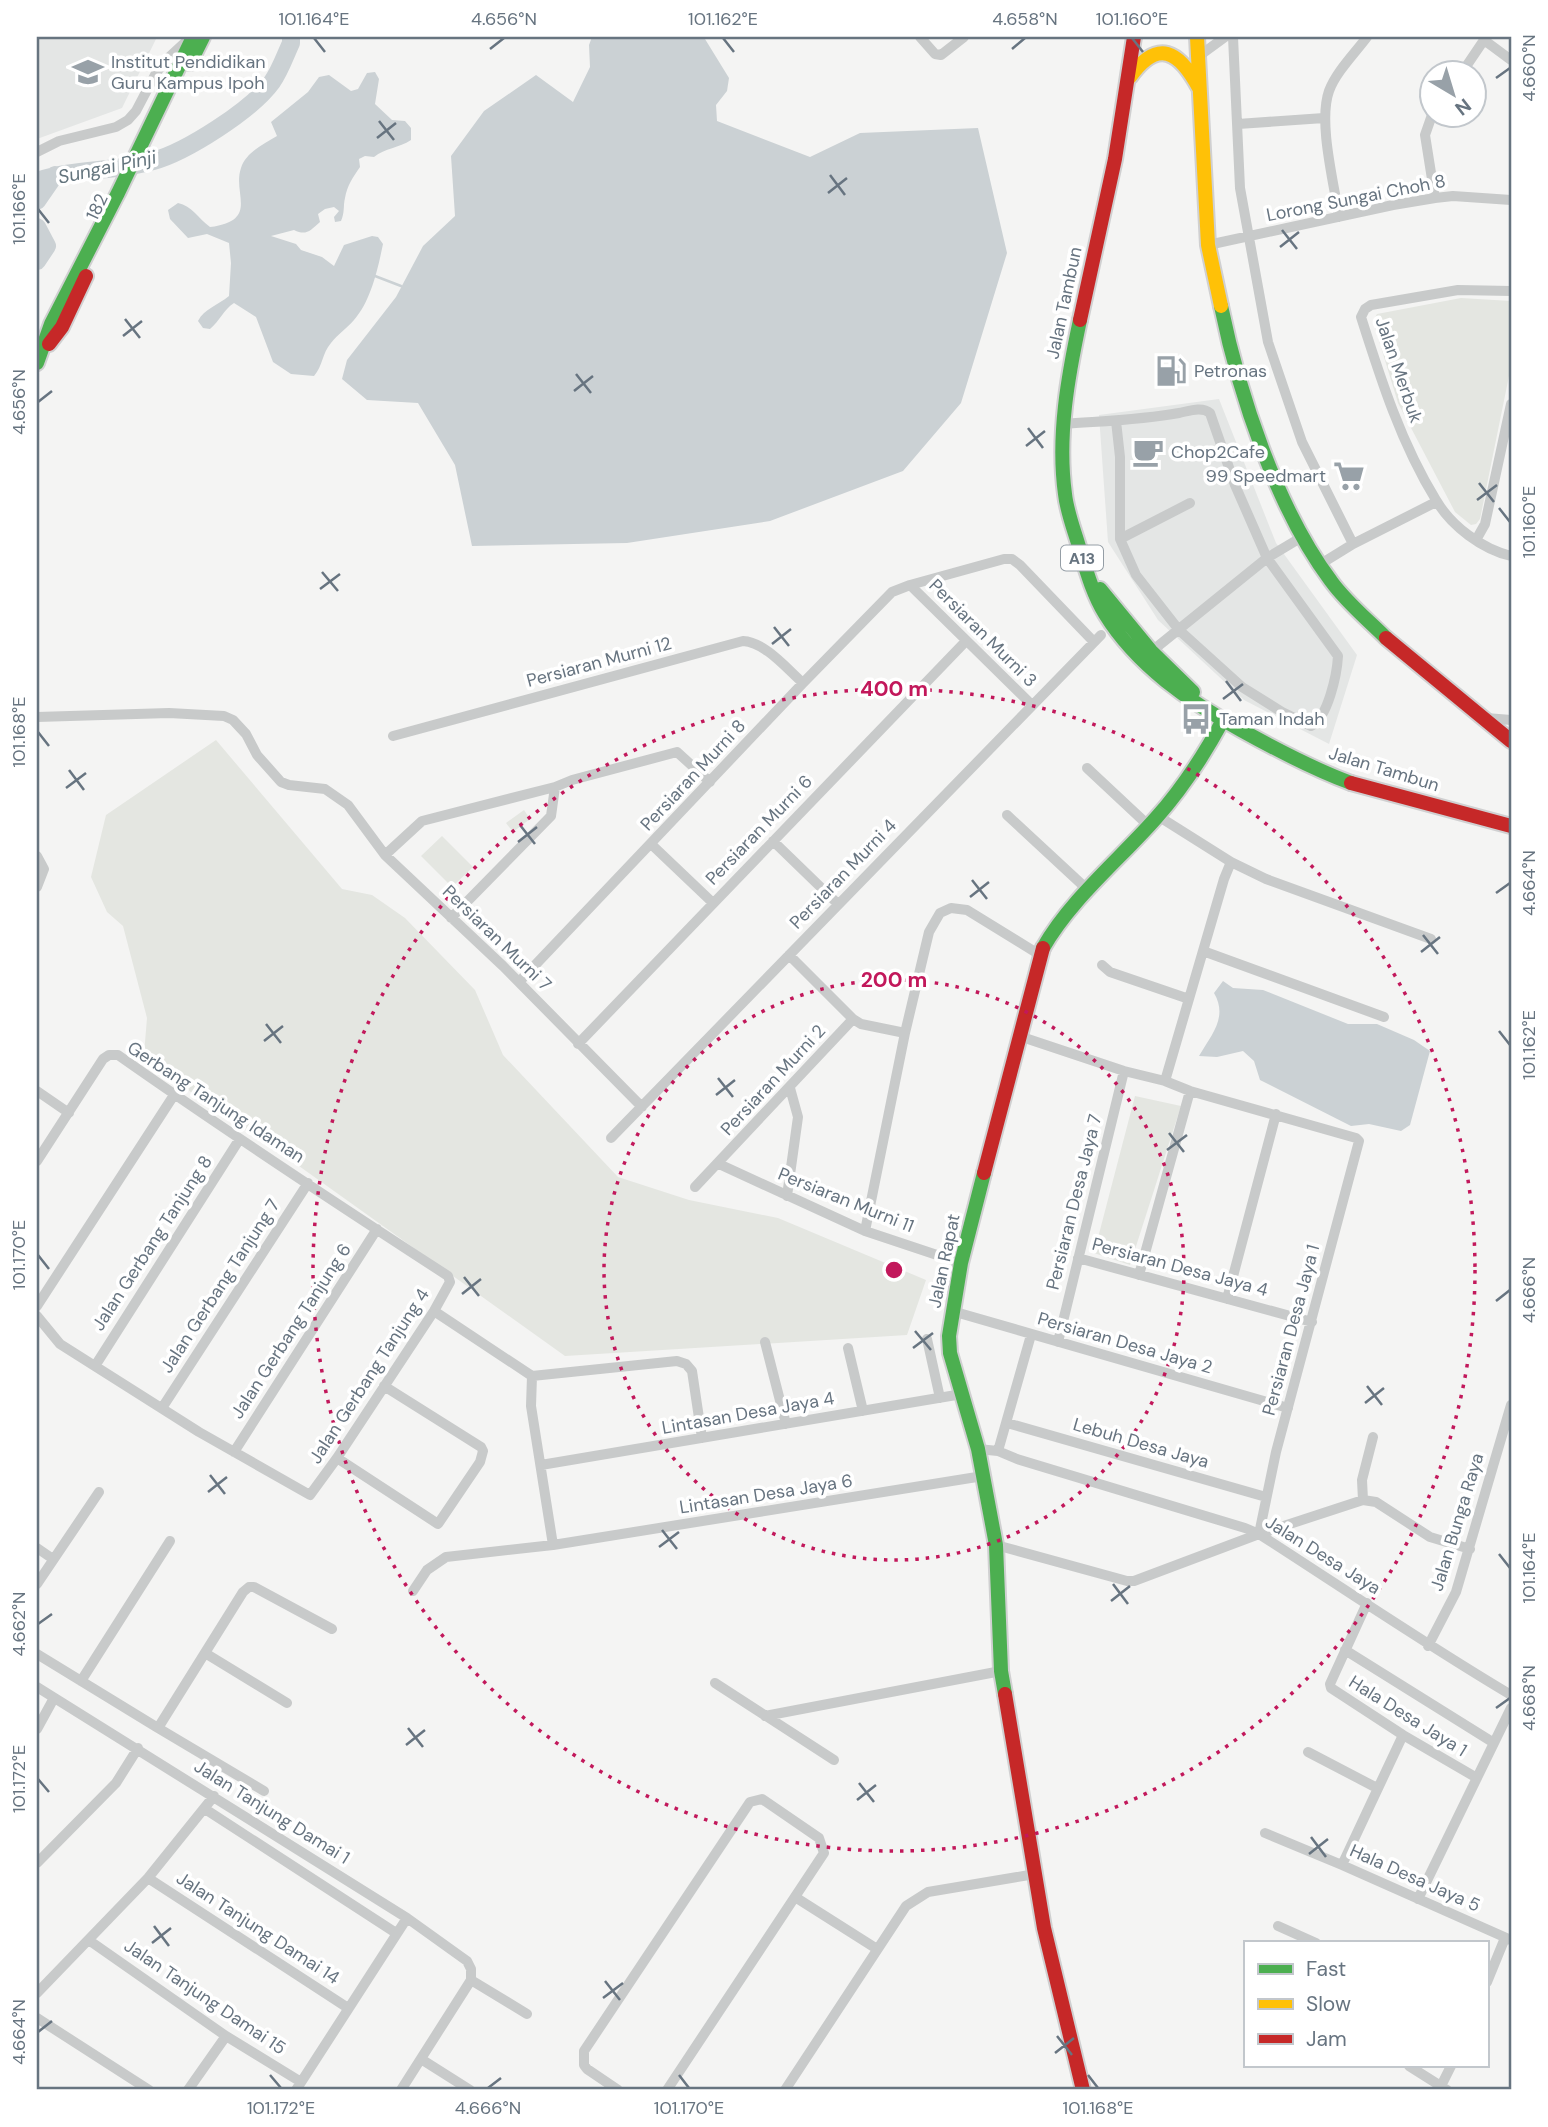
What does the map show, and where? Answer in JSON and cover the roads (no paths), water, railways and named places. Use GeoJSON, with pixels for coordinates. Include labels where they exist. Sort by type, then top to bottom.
{"type":"FeatureCollection","features":[{"type":"Feature","properties":{"kind":"main road","name":"182"},"geometry":{"type":"LineString","coordinates":[[39,358],[51,324],[122,194],[192,37]]}},
{"type":"Feature","properties":{"kind":"main road","name":"182"},"geometry":{"type":"LineString","coordinates":[[141,150],[204,37]]}},
{"type":"Feature","properties":{"kind":"main road","name":"Jalan Tambun"},"geometry":{"type":"LineString","coordinates":[[1135,37],[1112,172],[1068,374],[1064,424],[1065,495],[1090,582],[1105,616],[1178,692],[1201,708],[1289,757],[1349,782],[1511,826]]}},
{"type":"Feature","properties":{"kind":"main road"},"geometry":{"type":"LineString","coordinates":[[1197,37],[1208,245],[1232,359],[1270,466],[1302,537],[1341,593],[1389,641],[1511,741]]}},
{"type":"Feature","properties":{"kind":"main road"},"geometry":{"type":"LineString","coordinates":[[1127,82],[1142,59],[1148,55],[1170,54],[1189,69],[1201,93]]}},
{"type":"Feature","properties":{"kind":"main road"},"geometry":{"type":"LineString","coordinates":[[1090,582],[1104,624],[1098,639]]}},
{"type":"Feature","properties":{"kind":"main road"},"geometry":{"type":"LineString","coordinates":[[1098,639],[1111,634],[1143,654]]}},
{"type":"Feature","properties":{"kind":"main road","name":"Jalan Rapat"},"geometry":{"type":"LineString","coordinates":[[1083,2090],[1049,1951],[1035,1874],[1001,1671],[996,1545],[978,1449],[950,1353],[952,1311],[961,1263],[1040,955],[1052,932],[1154,821],[1203,757],[1219,717]]}},
{"type":"Feature","properties":{"kind":"street"},"geometry":{"type":"LineString","coordinates":[[37,152],[59,141],[116,127],[128,120],[165,61],[192,37]]}},
{"type":"Feature","properties":{"kind":"street"},"geometry":{"type":"LineString","coordinates":[[920,37],[935,54],[941,55],[964,37]]}},
{"type":"Feature","properties":{"kind":"street"},"geometry":{"type":"LineString","coordinates":[[1199,56],[1225,37]]}},
{"type":"Feature","properties":{"kind":"street"},"geometry":{"type":"LineString","coordinates":[[1234,37],[1240,188],[1268,342],[1297,430],[1353,544]]}},
{"type":"Feature","properties":{"kind":"street"},"geometry":{"type":"LineString","coordinates":[[1339,217],[1324,118],[1332,84],[1367,37]]}},
{"type":"Feature","properties":{"kind":"street"},"geometry":{"type":"LineString","coordinates":[[1470,60],[1485,38],[1511,60]]}},
{"type":"Feature","properties":{"kind":"street"},"geometry":{"type":"LineString","coordinates":[[1238,124],[1324,118]]}},
{"type":"Feature","properties":{"kind":"street"},"geometry":{"type":"LineString","coordinates":[[1427,130],[1425,135],[1435,198]]}},
{"type":"Feature","properties":{"kind":"street","name":"Lorong Sungai Choh 8"},"geometry":{"type":"LineString","coordinates":[[1208,245],[1435,198],[1454,196],[1511,200]]}},
{"type":"Feature","properties":{"kind":"street","name":"Jalan Merbuk"},"geometry":{"type":"LineString","coordinates":[[1436,502],[1391,408],[1361,317],[1362,313],[1371,305],[1458,290],[1511,291]]}},
{"type":"Feature","properties":{"kind":"street"},"geometry":{"type":"LineString","coordinates":[[1476,540],[1485,524],[1511,404]]}},
{"type":"Feature","properties":{"kind":"street"},"geometry":{"type":"LineString","coordinates":[[1064,424],[1116,421],[1199,410],[1210,413],[1235,485],[1267,558],[1336,651],[1338,660],[1320,721],[1311,726],[1242,687],[1179,630],[1136,575],[1120,539],[1120,457],[1116,421]]}},
{"type":"Feature","properties":{"kind":"street"},"geometry":{"type":"LineString","coordinates":[[1319,565],[1353,544],[1436,502],[1476,540],[1494,552],[1511,556]]}},
{"type":"Feature","properties":{"kind":"street"},"geometry":{"type":"LineString","coordinates":[[1120,539],[1190,503]]}},
{"type":"Feature","properties":{"kind":"street"},"geometry":{"type":"LineString","coordinates":[[1143,654],[1179,630],[1267,558],[1302,537]]}},
{"type":"Feature","properties":{"kind":"street"},"geometry":{"type":"LineString","coordinates":[[910,585],[1004,558],[1012,559],[1098,639]]}},
{"type":"Feature","properties":{"kind":"street","name":"Persiaran Murni 8"},"geometry":{"type":"LineString","coordinates":[[519,982],[892,592],[910,585]]}},
{"type":"Feature","properties":{"kind":"street","name":"Persiaran Murni 3"},"geometry":{"type":"LineString","coordinates":[[910,585],[1032,705]]}},
{"type":"Feature","properties":{"kind":"street","name":"Persiaran Murni 4"},"geometry":{"type":"LineString","coordinates":[[611,1138],[1098,639]]}},
{"type":"Feature","properties":{"kind":"street","name":"Persiaran Murni 12"},"geometry":{"type":"LineString","coordinates":[[393,736],[743,641],[752,642],[770,654],[803,683]]}},
{"type":"Feature","properties":{"kind":"street","name":"Persiaran Murni 6"},"geometry":{"type":"LineString","coordinates":[[578,1044],[966,641]]}},
{"type":"Feature","properties":{"kind":"street","name":"Persiaran Murni 7"},"geometry":{"type":"LineString","coordinates":[[37,717],[169,713],[224,716],[240,726],[257,755],[281,782],[331,792],[348,805],[385,855],[519,982],[642,1107]]}},
{"type":"Feature","properties":{"kind":"street"},"geometry":{"type":"LineString","coordinates":[[1483,718],[1511,720]]}},
{"type":"Feature","properties":{"kind":"street"},"geometry":{"type":"LineString","coordinates":[[385,855],[422,821],[555,787],[677,751],[710,782]]}},
{"type":"Feature","properties":{"kind":"street"},"geometry":{"type":"LineString","coordinates":[[1087,768],[1154,821],[1231,862],[1266,879],[1431,939]]}},
{"type":"Feature","properties":{"kind":"street"},"geometry":{"type":"LineString","coordinates":[[451,918],[551,816],[555,787]]}},
{"type":"Feature","properties":{"kind":"street"},"geometry":{"type":"LineString","coordinates":[[1007,815],[1089,891]]}},
{"type":"Feature","properties":{"kind":"street"},"geometry":{"type":"LineString","coordinates":[[773,841],[838,904]]}},
{"type":"Feature","properties":{"kind":"street"},"geometry":{"type":"LineString","coordinates":[[651,844],[713,903]]}},
{"type":"Feature","properties":{"kind":"street"},"geometry":{"type":"LineString","coordinates":[[37,856],[44,875],[37,887]]}},
{"type":"Feature","properties":{"kind":"street"},"geometry":{"type":"LineString","coordinates":[[1165,1081],[1231,862]]}},
{"type":"Feature","properties":{"kind":"street"},"geometry":{"type":"LineString","coordinates":[[864,1231],[929,932],[940,913],[951,908],[967,910],[1040,955]]}},
{"type":"Feature","properties":{"kind":"street"},"geometry":{"type":"LineString","coordinates":[[1203,951],[1384,1017]]}},
{"type":"Feature","properties":{"kind":"street"},"geometry":{"type":"LineString","coordinates":[[789,955],[853,1019],[861,1024],[905,1033]]}},
{"type":"Feature","properties":{"kind":"street"},"geometry":{"type":"LineString","coordinates":[[1102,965],[1110,972],[1189,999]]}},
{"type":"Feature","properties":{"kind":"street","name":"Persiaran Murni 2"},"geometry":{"type":"LineString","coordinates":[[695,1187],[853,1019]]}},
{"type":"Feature","properties":{"kind":"street"},"geometry":{"type":"LineString","coordinates":[[1019,1036],[1191,1091],[1276,1114],[1227,1299]]}},
{"type":"Feature","properties":{"kind":"street","name":"Gerbang Tanjung Idaman"},"geometry":{"type":"LineString","coordinates":[[69,1113],[103,1059],[109,1055],[118,1055],[239,1140],[447,1276]]}},
{"type":"Feature","properties":{"kind":"street","name":"Persiaran Desa Jaya 7"},"geometry":{"type":"LineString","coordinates":[[1058,1342],[1124,1070]]}},
{"type":"Feature","properties":{"kind":"street"},"geometry":{"type":"LineString","coordinates":[[787,1196],[798,1117],[790,1088]]}},
{"type":"Feature","properties":{"kind":"street"},"geometry":{"type":"LineString","coordinates":[[37,1091],[69,1113],[37,1161]]}},
{"type":"Feature","properties":{"kind":"street"},"geometry":{"type":"LineString","coordinates":[[1139,1275],[1191,1091]]}},
{"type":"Feature","properties":{"kind":"street"},"geometry":{"type":"LineString","coordinates":[[37,1306],[174,1095]]}},
{"type":"Feature","properties":{"kind":"street","name":"Persiaran Desa Jaya 1"},"geometry":{"type":"LineString","coordinates":[[1259,1534],[1266,1497],[1359,1143],[1356,1138],[1276,1114]]}},
{"type":"Feature","properties":{"kind":"street","name":"Jalan Gerbang Tanjung 8"},"geometry":{"type":"LineString","coordinates":[[94,1366],[239,1140]]}},
{"type":"Feature","properties":{"kind":"street","name":"Persiaran Murni 11"},"geometry":{"type":"LineString","coordinates":[[719,1164],[864,1231],[961,1263]]}},
{"type":"Feature","properties":{"kind":"street","name":"Jalan Gerbang Tanjung 7"},"geometry":{"type":"LineString","coordinates":[[162,1408],[308,1183]]}},
{"type":"Feature","properties":{"kind":"street","name":"Jalan Gerbang Tanjung 6"},"geometry":{"type":"LineString","coordinates":[[234,1452],[377,1229]]}},
{"type":"Feature","properties":{"kind":"street","name":"Persiaran Desa Jaya 4"},"geometry":{"type":"LineString","coordinates":[[1078,1258],[1312,1322]]}},
{"type":"Feature","properties":{"kind":"street","name":"Jalan Gerbang Tanjung 4"},"geometry":{"type":"LineString","coordinates":[[234,1452],[308,1495],[312,1494],[434,1311],[450,1282],[447,1276]]}},
{"type":"Feature","properties":{"kind":"street"},"geometry":{"type":"LineString","coordinates":[[434,1311],[531,1376],[677,1361],[685,1364],[692,1371],[702,1438]]}},
{"type":"Feature","properties":{"kind":"street","name":"Persiaran Desa Jaya 2"},"geometry":{"type":"LineString","coordinates":[[952,1311],[1289,1408]]}},
{"type":"Feature","properties":{"kind":"street"},"geometry":{"type":"LineString","coordinates":[[37,1316],[60,1344],[234,1452]]}},
{"type":"Feature","properties":{"kind":"street"},"geometry":{"type":"LineString","coordinates":[[998,1451],[1031,1335]]}},
{"type":"Feature","properties":{"kind":"street"},"geometry":{"type":"LineString","coordinates":[[927,1339],[940,1398]]}},
{"type":"Feature","properties":{"kind":"street"},"geometry":{"type":"LineString","coordinates":[[765,1342],[786,1424]]}},
{"type":"Feature","properties":{"kind":"street"},"geometry":{"type":"LineString","coordinates":[[848,1348],[863,1411]]}},
{"type":"Feature","properties":{"kind":"street"},"geometry":{"type":"LineString","coordinates":[[531,1376],[531,1406],[553,1545]]}},
{"type":"Feature","properties":{"kind":"street"},"geometry":{"type":"LineString","coordinates":[[337,1458],[438,1524],[480,1462],[483,1451],[481,1447],[384,1386]]}},
{"type":"Feature","properties":{"kind":"street","name":"Lintasan Desa Jaya 4"},"geometry":{"type":"LineString","coordinates":[[541,1465],[962,1394]]}},
{"type":"Feature","properties":{"kind":"street","name":"Jalan Bunga Raya"},"geometry":{"type":"LineString","coordinates":[[1428,1646],[1456,1592],[1511,1405]]}},
{"type":"Feature","properties":{"kind":"street","name":"Lebuh Desa Jaya"},"geometry":{"type":"LineString","coordinates":[[1007,1423],[1266,1497]]}},
{"type":"Feature","properties":{"kind":"street"},"geometry":{"type":"LineString","coordinates":[[1363,1500],[1362,1480],[1373,1437]]}},
{"type":"Feature","properties":{"kind":"street","name":"Jalan Desa Jaya"},"geometry":{"type":"LineString","coordinates":[[978,1449],[998,1451],[1017,1460],[1259,1534],[1367,1603],[1428,1646],[1511,1695]]}},
{"type":"Feature","properties":{"kind":"street","name":"Lintasan Desa Jaya 6"},"geometry":{"type":"LineString","coordinates":[[413,1591],[427,1570],[446,1557],[553,1545],[984,1476]]}},
{"type":"Feature","properties":{"kind":"street"},"geometry":{"type":"LineString","coordinates":[[37,1584],[99,1492]]}},
{"type":"Feature","properties":{"kind":"street"},"geometry":{"type":"LineString","coordinates":[[996,1545],[1134,1581],[1259,1534],[1363,1500],[1376,1503],[1430,1537],[1470,1549]]}},
{"type":"Feature","properties":{"kind":"street"},"geometry":{"type":"LineString","coordinates":[[81,1681],[170,1541]]}},
{"type":"Feature","properties":{"kind":"street"},"geometry":{"type":"LineString","coordinates":[[37,1548],[52,1559]]}},
{"type":"Feature","properties":{"kind":"street"},"geometry":{"type":"LineString","coordinates":[[158,1728],[243,1592],[252,1586],[331,1629]]}},
{"type":"Feature","properties":{"kind":"street","name":"Hala Desa Jaya 1"},"geometry":{"type":"LineString","coordinates":[[1367,1603],[1329,1684],[1331,1688],[1403,1735],[1477,1778]]}},
{"type":"Feature","properties":{"kind":"street"},"geometry":{"type":"LineString","coordinates":[[1345,1650],[1494,1743]]}},
{"type":"Feature","properties":{"kind":"street"},"geometry":{"type":"LineString","coordinates":[[205,1653],[287,1703]]}},
{"type":"Feature","properties":{"kind":"street"},"geometry":{"type":"LineString","coordinates":[[37,1654],[264,1791]]}},
{"type":"Feature","properties":{"kind":"street"},"geometry":{"type":"LineString","coordinates":[[765,1716],[1001,1671]]}},
{"type":"Feature","properties":{"kind":"street"},"geometry":{"type":"LineString","coordinates":[[715,1684],[834,1760]]}},
{"type":"Feature","properties":{"kind":"street","name":"Jalan Tanjung Damai 1"},"geometry":{"type":"LineString","coordinates":[[37,1687],[407,1918],[467,1961],[471,1969],[471,1980]]}},
{"type":"Feature","properties":{"kind":"street"},"geometry":{"type":"LineString","coordinates":[[37,1728],[41,1709],[54,1699]]}},
{"type":"Feature","properties":{"kind":"street"},"geometry":{"type":"LineString","coordinates":[[1418,1899],[1511,1708]]}},
{"type":"Feature","properties":{"kind":"street"},"geometry":{"type":"LineString","coordinates":[[1342,1865],[1403,1735]]}},
{"type":"Feature","properties":{"kind":"street"},"geometry":{"type":"LineString","coordinates":[[37,1863],[116,1783],[138,1748]]}},
{"type":"Feature","properties":{"kind":"street"},"geometry":{"type":"LineString","coordinates":[[1308,1752],[1377,1788]]}},
{"type":"Feature","properties":{"kind":"street"},"geometry":{"type":"LineString","coordinates":[[37,1993],[148,1878],[214,1796]]}},
{"type":"Feature","properties":{"kind":"street"},"geometry":{"type":"LineString","coordinates":[[618,2090],[587,2069],[584,2065],[584,2051],[752,1801],[762,1799],[821,1840],[824,1853],[667,2090]]}},
{"type":"Feature","properties":{"kind":"street"},"geometry":{"type":"LineString","coordinates":[[205,1809],[396,1933]]}},
{"type":"Feature","properties":{"kind":"street","name":"Hala Desa Jaya 5"},"geometry":{"type":"LineString","coordinates":[[1265,1833],[1508,1939]]}},
{"type":"Feature","properties":{"kind":"street"},"geometry":{"type":"LineString","coordinates":[[785,2090],[906,1906],[928,1892],[1035,1874]]}},
{"type":"Feature","properties":{"kind":"street","name":"Jalan Tanjung Damai 14"},"geometry":{"type":"LineString","coordinates":[[148,1878],[348,2008]]}},
{"type":"Feature","properties":{"kind":"street"},"geometry":{"type":"LineString","coordinates":[[795,1897],[877,1949]]}},
{"type":"Feature","properties":{"kind":"street"},"geometry":{"type":"LineString","coordinates":[[298,2086],[407,1918]]}},
{"type":"Feature","properties":{"kind":"street"},"geometry":{"type":"LineString","coordinates":[[1278,1926],[1312,1941]]}},
{"type":"Feature","properties":{"kind":"street"},"geometry":{"type":"LineString","coordinates":[[1488,1980],[1508,1939]]}},
{"type":"Feature","properties":{"kind":"street","name":"Jalan Tanjung Damai 15"},"geometry":{"type":"LineString","coordinates":[[90,1941],[298,2086]]}},
{"type":"Feature","properties":{"kind":"street"},"geometry":{"type":"LineString","coordinates":[[401,2090],[471,1980],[527,2014]]}},
{"type":"Feature","properties":{"kind":"street"},"geometry":{"type":"LineString","coordinates":[[37,2018],[149,2090]]}},
{"type":"Feature","properties":{"kind":"street"},"geometry":{"type":"LineString","coordinates":[[188,2090],[226,2036]]}},
{"type":"Feature","properties":{"kind":"street"},"geometry":{"type":"LineString","coordinates":[[421,2059],[470,2090]]}},
{"type":"Feature","properties":{"kind":"street"},"geometry":{"type":"LineString","coordinates":[[1412,2068],[1444,2088],[1450,2068]]}},
{"type":"Feature","properties":{"kind":"waterway","name":"Sungai Pinji"},"geometry":{"type":"LineString","coordinates":[[37,181],[65,174],[153,161],[183,149],[234,117],[262,93],[278,73],[291,37]]}},
{"type":"Feature","properties":{"kind":"waterway"},"geometry":{"type":"LineString","coordinates":[[37,201],[55,175]]}},
{"type":"Feature","properties":{"kind":"waterway"},"geometry":{"type":"LineString","coordinates":[[37,227],[47,246],[37,261]]}},
{"type":"Feature","properties":{"kind":"waterway"},"geometry":{"type":"LineString","coordinates":[[375,276],[401,286]]}},
{"type":"Feature","properties":{"kind":"place","name":"Institut Pendidikan Guru Kampus Ipoh"},"geometry":{"type":"Point","coordinates":[88,72]}},
{"type":"Feature","properties":{"kind":"place","name":"Petronas"},"geometry":{"type":"Point","coordinates":[1171,371]}},
{"type":"Feature","properties":{"kind":"place","name":"Chop2Cafe"},"geometry":{"type":"Point","coordinates":[1148,452]}},
{"type":"Feature","properties":{"kind":"place","name":"99 Speedmart"},"geometry":{"type":"Point","coordinates":[1349,476]}},
{"type":"Feature","properties":{"kind":"place","name":"Taman Indah"},"geometry":{"type":"Point","coordinates":[1196,719]}}]}
